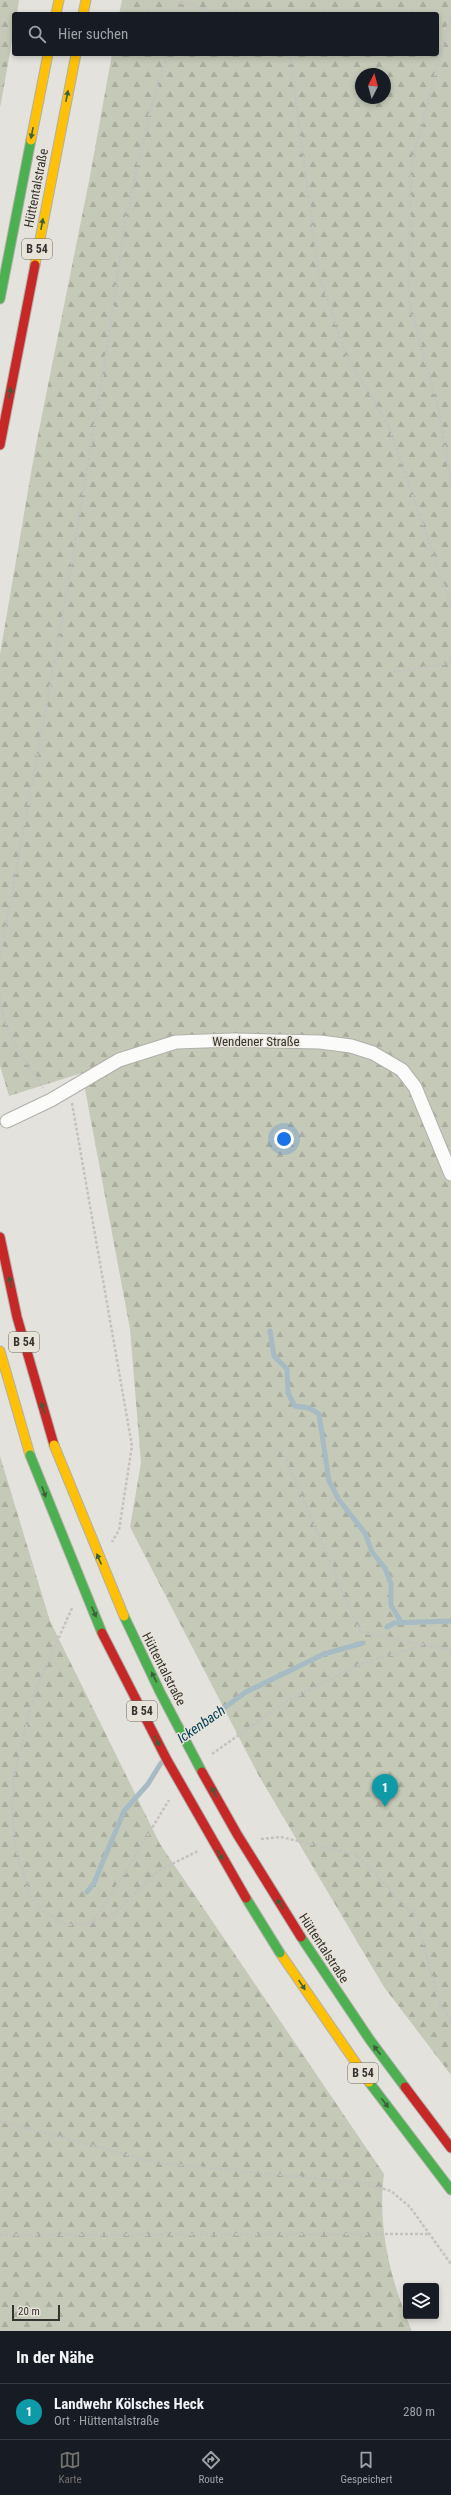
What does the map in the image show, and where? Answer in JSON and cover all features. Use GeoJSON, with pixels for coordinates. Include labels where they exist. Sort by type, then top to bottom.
{"type":"FeatureCollection","features":[{"type":"Feature","properties":{"kind":"highway"},"geometry":{"type":"LineString","coordinates":[[56,12],[59,0]]}},
{"type":"Feature","properties":{"kind":"highway"},"geometry":{"type":"LineString","coordinates":[[83,12],[86,0]]}},
{"type":"Feature","properties":{"kind":"highway","name":"Hüttentalstraße"},"geometry":{"type":"LineString","coordinates":[[0,299],[48,56]]}},
{"type":"Feature","properties":{"kind":"highway","name":"Hüttentalstraße"},"geometry":{"type":"LineString","coordinates":[[0,445],[76,56]]}},
{"type":"Feature","properties":{"kind":"highway","name":"Hüttentalstraße"},"geometry":{"type":"LineString","coordinates":[[0,1237],[17,1317],[54,1445],[94,1549],[129,1628],[178,1725],[236,1833],[301,1937],[370,2040],[451,2148]]}},
{"type":"Feature","properties":{"kind":"highway","name":"B 54"},"geometry":{"type":"LineString","coordinates":[[0,1351],[30,1456],[61,1537],[120,1668],[157,1742],[214,1846],[280,1953],[350,2056],[451,2190]]}},
{"type":"Feature","properties":{"kind":"street","name":"Wendener Straße"},"geometry":{"type":"LineString","coordinates":[[7,1121],[51,1100],[119,1060],[176,1042],[292,1040],[351,1046],[388,1061],[402,1070],[416,1087],[451,1174]]}},
{"type":"Feature","properties":{"kind":"path"},"geometry":{"type":"LineString","coordinates":[[179,12],[182,1]]}},
{"type":"Feature","properties":{"kind":"path"},"geometry":{"type":"LineString","coordinates":[[182,1],[212,12]]}},
{"type":"Feature","properties":{"kind":"path"},"geometry":{"type":"LineString","coordinates":[[451,15],[411,165],[410,294],[410,301],[438,412],[451,482]]}},
{"type":"Feature","properties":{"kind":"path"},"geometry":{"type":"LineString","coordinates":[[0,958],[60,632],[105,362],[125,222],[149,115],[165,56]]}},
{"type":"Feature","properties":{"kind":"path"},"geometry":{"type":"LineString","coordinates":[[288,56],[290,58],[319,273],[345,353],[388,424],[451,606]]}},
{"type":"Feature","properties":{"kind":"path"},"geometry":{"type":"LineString","coordinates":[[393,672],[451,663]]}},
{"type":"Feature","properties":{"kind":"path"},"geometry":{"type":"LineString","coordinates":[[0,993],[0,1004],[12,1039],[51,1100]]}},
{"type":"Feature","properties":{"kind":"path"},"geometry":{"type":"LineString","coordinates":[[282,1450],[360,1632],[421,1646],[451,1650]]}},
{"type":"Feature","properties":{"kind":"path"},"geometry":{"type":"LineString","coordinates":[[211,1756],[287,1701],[363,1663],[421,1646]]}},
{"type":"Feature","properties":{"kind":"path"},"geometry":{"type":"LineString","coordinates":[[90,1924],[109,1899],[163,1806],[174,1795]]}},
{"type":"Feature","properties":{"kind":"path"},"geometry":{"type":"LineString","coordinates":[[0,2121],[158,2163],[363,2183],[391,2191],[410,2207],[451,2264]]}},
{"type":"Feature","properties":{"kind":"path"},"geometry":{"type":"LineString","coordinates":[[0,2235],[430,2234]]}},
{"type":"Feature","properties":{"kind":"green space"},"geometry":{"type":"Polygon","coordinates":[[[0,0],[19,0],[17,12],[12,12],[12,41],[0,108],[0,0]]]}},
{"type":"Feature","properties":{"kind":"green space"},"geometry":{"type":"Polygon","coordinates":[[[122,0],[451,0],[451,2075],[384,1987],[259,1776],[130,1527],[141,1463],[130,1329],[82,1073],[9,1096],[0,1066],[0,654],[35,450],[90,176],[112,56],[439,56],[439,12],[119,12],[122,0]]]}},
{"type":"Feature","properties":{"kind":"green space"},"geometry":{"type":"Polygon","coordinates":[[[0,1456],[50,1621],[160,1844],[384,2174],[382,2214],[384,2234],[392,2274],[403,2309],[403,2319],[407,2319],[412,2331],[0,2331],[0,1456]]]}},
{"type":"Feature","properties":{"kind":"waterway"},"geometry":{"type":"LineString","coordinates":[[270,1331],[274,1356],[287,1369],[288,1393],[295,1406],[309,1408],[319,1414],[329,1481],[339,1500],[365,1533],[372,1552],[385,1568],[391,1584],[391,1605],[401,1622]]}},
{"type":"Feature","properties":{"kind":"waterway","name":"Ickenbach"},"geometry":{"type":"LineString","coordinates":[[387,1627],[394,1623],[451,1621]]}},
{"type":"Feature","properties":{"kind":"waterway","name":"Ickenbach"},"geometry":{"type":"LineString","coordinates":[[188,1734],[246,1692],[324,1654],[363,1643]]}},
{"type":"Feature","properties":{"kind":"waterway","name":"Ickenbach"},"geometry":{"type":"LineString","coordinates":[[87,1892],[94,1883],[124,1811],[148,1784],[161,1763]]}},
{"type":"Feature","properties":{"kind":"traffic: fast"},"geometry":{"type":"LineString","coordinates":[[0,299],[31,140]]}},
{"type":"Feature","properties":{"kind":"traffic: fast"},"geometry":{"type":"LineString","coordinates":[[30,1455],[102,1633]]}},
{"type":"Feature","properties":{"kind":"traffic: fast"},"geometry":{"type":"LineString","coordinates":[[124,1616],[160,1692],[202,1772]]}},
{"type":"Feature","properties":{"kind":"traffic: fast"},"geometry":{"type":"LineString","coordinates":[[246,1898],[280,1953]]}},
{"type":"Feature","properties":{"kind":"traffic: fast"},"geometry":{"type":"LineString","coordinates":[[301,1937],[370,2040],[405,2087]]}},
{"type":"Feature","properties":{"kind":"traffic: fast"},"geometry":{"type":"LineString","coordinates":[[369,2082],[451,2190]]}},
{"type":"Feature","properties":{"kind":"traffic: slow"},"geometry":{"type":"LineString","coordinates":[[56,12],[59,0]]}},
{"type":"Feature","properties":{"kind":"traffic: slow"},"geometry":{"type":"LineString","coordinates":[[83,12],[86,0]]}},
{"type":"Feature","properties":{"kind":"traffic: slow"},"geometry":{"type":"LineString","coordinates":[[31,140],[48,56]]}},
{"type":"Feature","properties":{"kind":"traffic: slow"},"geometry":{"type":"LineString","coordinates":[[35,265],[76,56]]}},
{"type":"Feature","properties":{"kind":"traffic: slow"},"geometry":{"type":"LineString","coordinates":[[0,1351],[30,1455]]}},
{"type":"Feature","properties":{"kind":"traffic: slow"},"geometry":{"type":"LineString","coordinates":[[54,1445],[124,1616]]}},
{"type":"Feature","properties":{"kind":"traffic: slow"},"geometry":{"type":"LineString","coordinates":[[280,1953],[369,2082]]}},
{"type":"Feature","properties":{"kind":"traffic: jam"},"geometry":{"type":"LineString","coordinates":[[0,445],[35,265]]}},
{"type":"Feature","properties":{"kind":"traffic: jam"},"geometry":{"type":"LineString","coordinates":[[0,1237],[17,1317],[54,1445]]}},
{"type":"Feature","properties":{"kind":"traffic: jam"},"geometry":{"type":"LineString","coordinates":[[102,1633],[167,1760],[246,1898]]}},
{"type":"Feature","properties":{"kind":"traffic: jam"},"geometry":{"type":"LineString","coordinates":[[202,1772],[237,1834],[301,1937]]}},
{"type":"Feature","properties":{"kind":"traffic: jam"},"geometry":{"type":"LineString","coordinates":[[405,2087],[451,2148]]}},
{"type":"Feature","properties":{"kind":"place","name":"Landwehr Kölsches Heck"},"geometry":{"type":"Point","coordinates":[385,1807]}}]}
